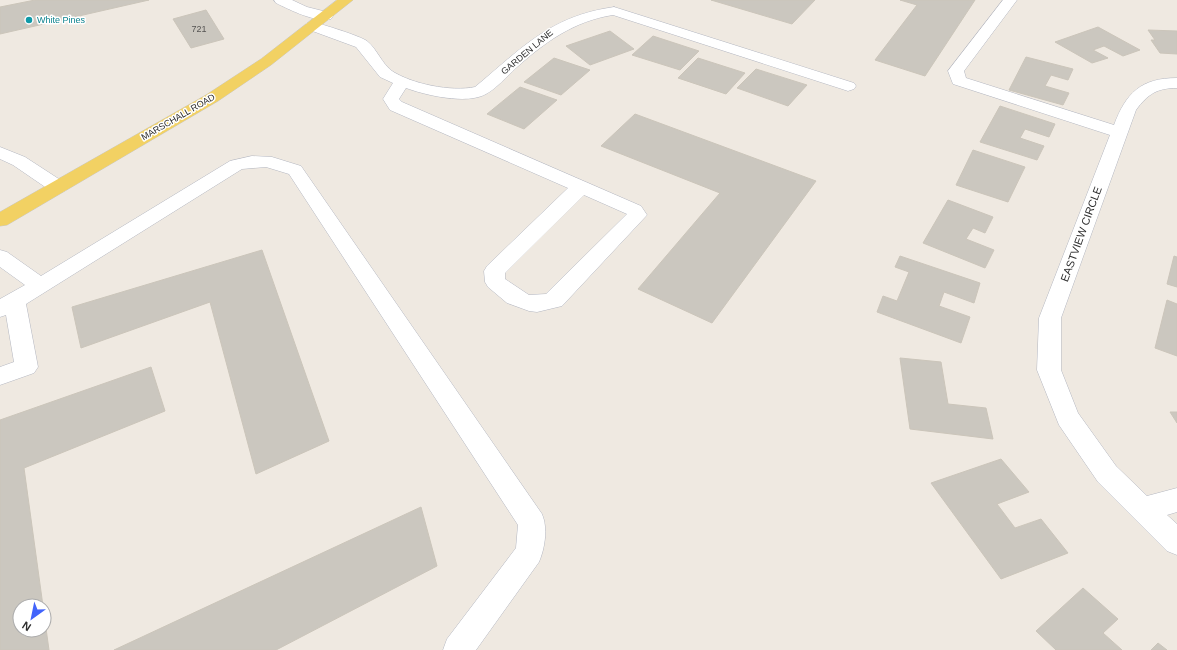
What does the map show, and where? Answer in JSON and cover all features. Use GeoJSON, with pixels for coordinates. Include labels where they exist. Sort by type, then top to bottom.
{"type":"FeatureCollection","features":[{"type":"Feature","properties":{"kind":"main road","name":"MARSCHALL ROAD"},"geometry":{"type":"LineString","coordinates":[[0,220],[212,98],[266,62],[346,0]]}},
{"type":"Feature","properties":{"kind":"street"},"geometry":{"type":"LineString","coordinates":[[281,0],[302,10],[326,16]]}},
{"type":"Feature","properties":{"kind":"street"},"geometry":{"type":"LineString","coordinates":[[1010,0],[956,71],[959,81],[1119,132]]}},
{"type":"Feature","properties":{"kind":"street","name":"GARDEN LANE"},"geometry":{"type":"LineString","coordinates":[[312,26],[361,44],[386,74],[427,90],[466,94],[480,91],[554,29],[580,16],[598,12],[614,11],[848,86]]}},
{"type":"Feature","properties":{"kind":"street"},"geometry":{"type":"LineString","coordinates":[[402,81],[391,99],[396,106],[580,188],[634,210],[637,215],[554,300],[543,304],[533,304],[509,295],[495,282],[494,271],[580,188]]}},
{"type":"Feature","properties":{"kind":"street","name":"EASTVIEW CIRCLE"},"geometry":{"type":"LineString","coordinates":[[1177,83],[1167,83],[1141,92],[1128,109],[1050,318],[1049,370],[1068,418],[1107,474],[1177,542]]}},
{"type":"Feature","properties":{"kind":"street"},"geometry":{"type":"LineString","coordinates":[[0,152],[18,161],[58,187]]}},
{"type":"Feature","properties":{"kind":"street"},"geometry":{"type":"LineString","coordinates":[[0,376],[26,367],[8,305],[236,165],[255,160],[277,163],[295,170],[532,523],[529,553],[458,650]]}},
{"type":"Feature","properties":{"kind":"street"},"geometry":{"type":"LineString","coordinates":[[0,256],[41,286]]}},
{"type":"Feature","properties":{"kind":"street"},"geometry":{"type":"LineString","coordinates":[[1143,509],[1177,500]]}},
{"type":"Feature","properties":{"kind":"building","name":"White Pines"},"geometry":{"type":"Polygon","coordinates":[[[35,0],[149,0],[0,34],[0,7],[35,0]]]}},
{"type":"Feature","properties":{"kind":"building"},"geometry":{"type":"Polygon","coordinates":[[[711,0],[815,0],[792,24],[711,0]]]}},
{"type":"Feature","properties":{"kind":"building"},"geometry":{"type":"Polygon","coordinates":[[[900,0],[975,0],[925,76],[875,60],[917,5],[900,0]]]}},
{"type":"Feature","properties":{"kind":"building"},"geometry":{"type":"Polygon","coordinates":[[[206,10],[224,39],[191,48],[173,19],[206,10]]]}},
{"type":"Feature","properties":{"kind":"building"},"geometry":{"type":"Polygon","coordinates":[[[1098,27],[1140,50],[1123,56],[1104,46],[1093,50],[1108,58],[1092,63],[1055,42],[1098,27]]]}},
{"type":"Feature","properties":{"kind":"building"},"geometry":{"type":"Polygon","coordinates":[[[1148,30],[1177,31],[1177,54],[1160,53],[1151,40],[1155,40],[1148,30]]]}},
{"type":"Feature","properties":{"kind":"building"},"geometry":{"type":"Polygon","coordinates":[[[610,31],[634,49],[590,65],[566,46],[610,31]]]}},
{"type":"Feature","properties":{"kind":"building"},"geometry":{"type":"Polygon","coordinates":[[[653,36],[699,51],[680,70],[632,55],[653,36]]]}},
{"type":"Feature","properties":{"kind":"building"},"geometry":{"type":"Polygon","coordinates":[[[1026,57],[1073,69],[1068,80],[1051,75],[1045,86],[1069,93],[1063,105],[1009,90],[1026,57]]]}},
{"type":"Feature","properties":{"kind":"building"},"geometry":{"type":"Polygon","coordinates":[[[554,58],[590,70],[561,95],[524,82],[554,58]]]}},
{"type":"Feature","properties":{"kind":"building"},"geometry":{"type":"Polygon","coordinates":[[[698,58],[745,73],[726,94],[678,78],[698,58]]]}},
{"type":"Feature","properties":{"kind":"building"},"geometry":{"type":"Polygon","coordinates":[[[756,69],[807,85],[788,106],[737,88],[756,69]]]}},
{"type":"Feature","properties":{"kind":"building"},"geometry":{"type":"Polygon","coordinates":[[[520,87],[557,100],[524,129],[487,114],[520,87]]]}},
{"type":"Feature","properties":{"kind":"building"},"geometry":{"type":"Polygon","coordinates":[[[1000,106],[1055,124],[1049,137],[1025,129],[1020,138],[1044,146],[1037,160],[980,142],[1000,106]]]}},
{"type":"Feature","properties":{"kind":"building"},"geometry":{"type":"Polygon","coordinates":[[[635,114],[816,181],[712,323],[638,289],[720,193],[601,146],[635,114]]]}},
{"type":"Feature","properties":{"kind":"building"},"geometry":{"type":"Polygon","coordinates":[[[973,150],[1025,167],[1008,202],[956,185],[973,150]]]}},
{"type":"Feature","properties":{"kind":"building"},"geometry":{"type":"Polygon","coordinates":[[[948,200],[993,217],[985,233],[973,228],[966,239],[994,250],[985,268],[923,243],[948,200]]]}},
{"type":"Feature","properties":{"kind":"building"},"geometry":{"type":"Polygon","coordinates":[[[262,250],[329,441],[256,474],[210,302],[81,348],[72,307],[262,250]]]}},
{"type":"Feature","properties":{"kind":"building"},"geometry":{"type":"Polygon","coordinates":[[[900,256],[980,283],[974,303],[944,292],[939,306],[970,317],[961,343],[877,312],[883,296],[897,301],[909,272],[895,267],[900,256]]]}},
{"type":"Feature","properties":{"kind":"building"},"geometry":{"type":"Polygon","coordinates":[[[1174,256],[1177,257],[1177,287],[1167,284],[1174,256]]]}},
{"type":"Feature","properties":{"kind":"building"},"geometry":{"type":"Polygon","coordinates":[[[1167,300],[1177,304],[1177,356],[1155,348],[1167,300]]]}},
{"type":"Feature","properties":{"kind":"building"},"geometry":{"type":"Polygon","coordinates":[[[900,358],[941,362],[948,404],[986,408],[993,439],[910,429],[900,358]]]}},
{"type":"Feature","properties":{"kind":"building"},"geometry":{"type":"Polygon","coordinates":[[[151,367],[165,411],[24,468],[42,598],[12,598],[12,638],[47,638],[49,650],[0,650],[0,420],[151,367]]]}},
{"type":"Feature","properties":{"kind":"building"},"geometry":{"type":"Polygon","coordinates":[[[1170,412],[1177,412],[1177,423],[1170,412]]]}},
{"type":"Feature","properties":{"kind":"building"},"geometry":{"type":"Polygon","coordinates":[[[1001,459],[1029,492],[997,504],[1015,528],[1041,519],[1068,553],[1001,579],[931,483],[1001,459]]]}},
{"type":"Feature","properties":{"kind":"building"},"geometry":{"type":"Polygon","coordinates":[[[421,507],[437,566],[276,650],[114,650],[421,507]]]}},
{"type":"Feature","properties":{"kind":"building"},"geometry":{"type":"Polygon","coordinates":[[[1083,588],[1118,619],[1103,633],[1122,650],[1056,650],[1036,631],[1083,588]]]}},
{"type":"Feature","properties":{"kind":"building"},"geometry":{"type":"Polygon","coordinates":[[[1158,643],[1167,650],[1151,650],[1158,643]]]}},
{"type":"Feature","properties":{"kind":"place","name":"White Pines"},"geometry":{"type":"Point","coordinates":[29,20]}}]}
